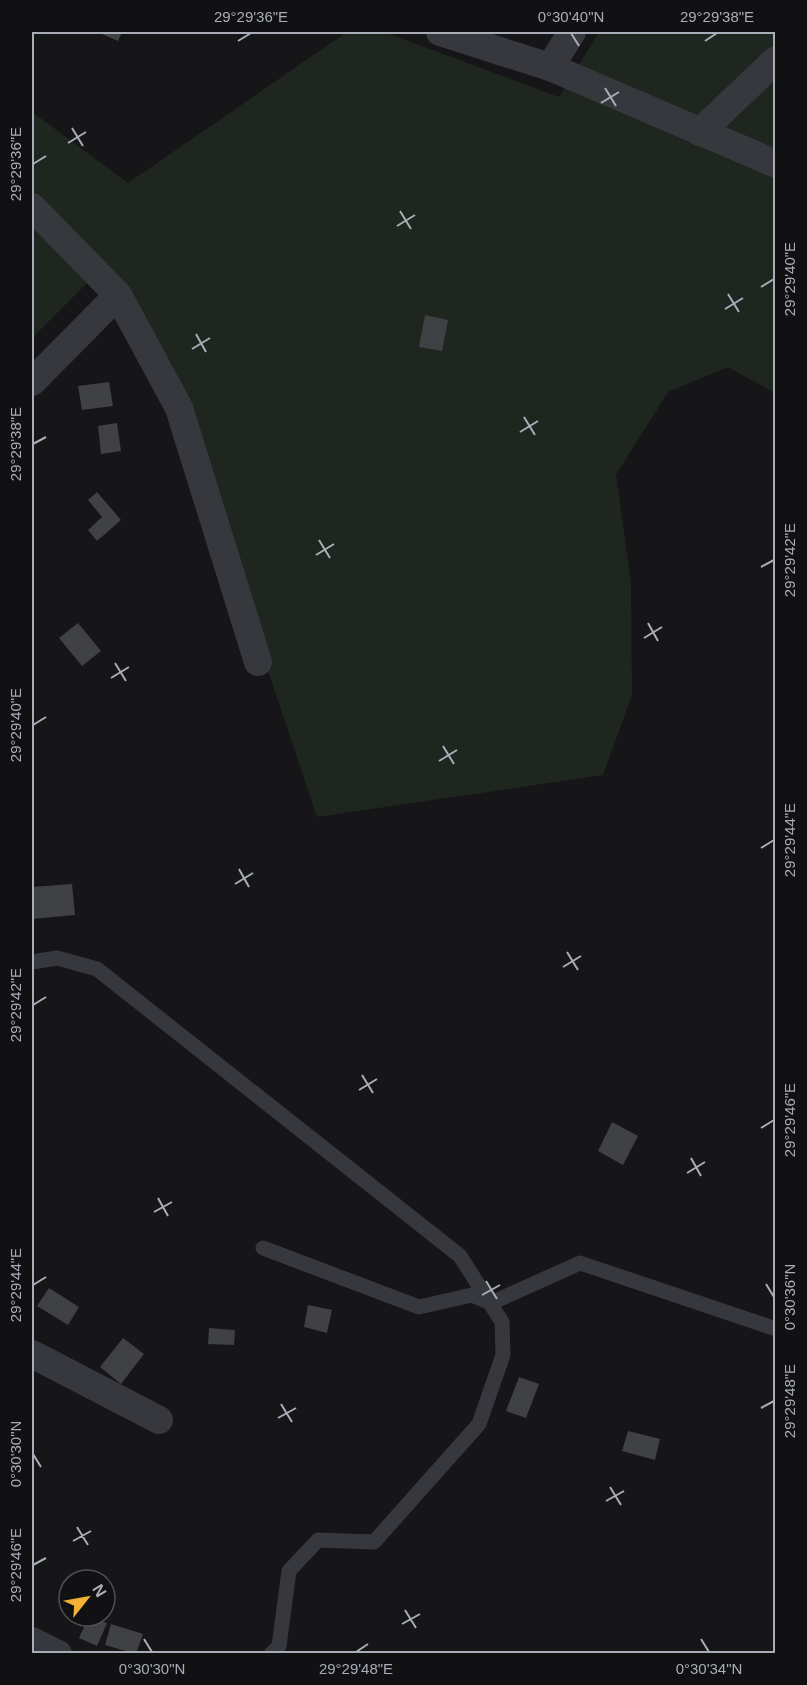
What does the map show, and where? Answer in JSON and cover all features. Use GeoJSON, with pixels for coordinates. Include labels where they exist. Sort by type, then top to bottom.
{"type":"FeatureCollection","features":[{"type":"Feature","properties":{"kind":"street"},"geometry":{"type":"LineString","coordinates":[[440,32],[550,67],[776,164]]}},
{"type":"Feature","properties":{"kind":"street"},"geometry":{"type":"LineString","coordinates":[[550,67],[572,32]]}},
{"type":"Feature","properties":{"kind":"street"},"geometry":{"type":"LineString","coordinates":[[700,132],[776,60]]}},
{"type":"Feature","properties":{"kind":"street"},"geometry":{"type":"LineString","coordinates":[[32,207],[118,295],[179,408],[258,662]]}},
{"type":"Feature","properties":{"kind":"street"},"geometry":{"type":"LineString","coordinates":[[32,382],[118,295]]}},
{"type":"Feature","properties":{"kind":"street"},"geometry":{"type":"LineString","coordinates":[[32,1354],[159,1420]]}},
{"type":"Feature","properties":{"kind":"street"},"geometry":{"type":"LineString","coordinates":[[32,1641],[58,1653]]}},
{"type":"Feature","properties":{"kind":"lane"},"geometry":{"type":"LineString","coordinates":[[32,963],[57,958],[97,969],[460,1256],[502,1322],[503,1355],[479,1424],[374,1542],[318,1540],[290,1571],[279,1646],[271,1653]]}},
{"type":"Feature","properties":{"kind":"lane"},"geometry":{"type":"LineString","coordinates":[[263,1248],[419,1307],[472,1295],[490,1303],[580,1263],[776,1329]]}},
{"type":"Feature","properties":{"kind":"shaded area"},"geometry":{"type":"Polygon","coordinates":[[[347,32],[384,32],[559,97],[599,32],[775,32],[775,393],[728,367],[668,392],[616,475],[631,582],[632,695],[603,775],[317,817],[260,647],[170,418],[92,278],[32,338],[32,112],[128,183],[347,32]]]}},
{"type":"Feature","properties":{"kind":"building"},"geometry":{"type":"Polygon","coordinates":[[[103,32],[122,32],[118,41],[102,34],[103,32]]]}},
{"type":"Feature","properties":{"kind":"building"},"geometry":{"type":"Polygon","coordinates":[[[425,315],[448,320],[442,351],[419,347],[425,315]]]}},
{"type":"Feature","properties":{"kind":"building"},"geometry":{"type":"Polygon","coordinates":[[[109,382],[113,406],[82,410],[78,386],[109,382]]]}},
{"type":"Feature","properties":{"kind":"building"},"geometry":{"type":"Polygon","coordinates":[[[117,423],[121,451],[101,454],[98,426],[117,423]]]}},
{"type":"Feature","properties":{"kind":"building"},"geometry":{"type":"Polygon","coordinates":[[[97,492],[121,520],[97,541],[88,530],[102,517],[88,500],[97,492]]]}},
{"type":"Feature","properties":{"kind":"building"},"geometry":{"type":"Polygon","coordinates":[[[78,623],[101,651],[82,666],[59,638],[78,623]]]}},
{"type":"Feature","properties":{"kind":"building"},"geometry":{"type":"Polygon","coordinates":[[[72,884],[75,915],[32,919],[32,887],[72,884]]]}},
{"type":"Feature","properties":{"kind":"building"},"geometry":{"type":"Polygon","coordinates":[[[612,1122],[638,1136],[623,1165],[598,1151],[612,1122]]]}},
{"type":"Feature","properties":{"kind":"building"},"geometry":{"type":"Polygon","coordinates":[[[49,1288],[79,1307],[68,1325],[37,1306],[49,1288]]]}},
{"type":"Feature","properties":{"kind":"building"},"geometry":{"type":"Polygon","coordinates":[[[308,1305],[332,1310],[327,1333],[304,1327],[308,1305]]]}},
{"type":"Feature","properties":{"kind":"building"},"geometry":{"type":"Polygon","coordinates":[[[209,1328],[235,1330],[234,1345],[208,1344],[209,1328]]]}},
{"type":"Feature","properties":{"kind":"building"},"geometry":{"type":"Polygon","coordinates":[[[123,1338],[144,1354],[121,1384],[100,1367],[123,1338]]]}},
{"type":"Feature","properties":{"kind":"building"},"geometry":{"type":"Polygon","coordinates":[[[519,1377],[539,1384],[526,1418],[506,1411],[519,1377]]]}},
{"type":"Feature","properties":{"kind":"building"},"geometry":{"type":"Polygon","coordinates":[[[628,1431],[660,1439],[655,1460],[622,1451],[628,1431]]]}},
{"type":"Feature","properties":{"kind":"building"},"geometry":{"type":"Polygon","coordinates":[[[117,1626],[143,1634],[136,1654],[105,1645],[110,1628],[117,1628],[117,1626]]]}},
{"type":"Feature","properties":{"kind":"building"},"geometry":{"type":"Polygon","coordinates":[[[84,1628],[105,1628],[97,1646],[79,1638],[84,1628]]]}}]}
